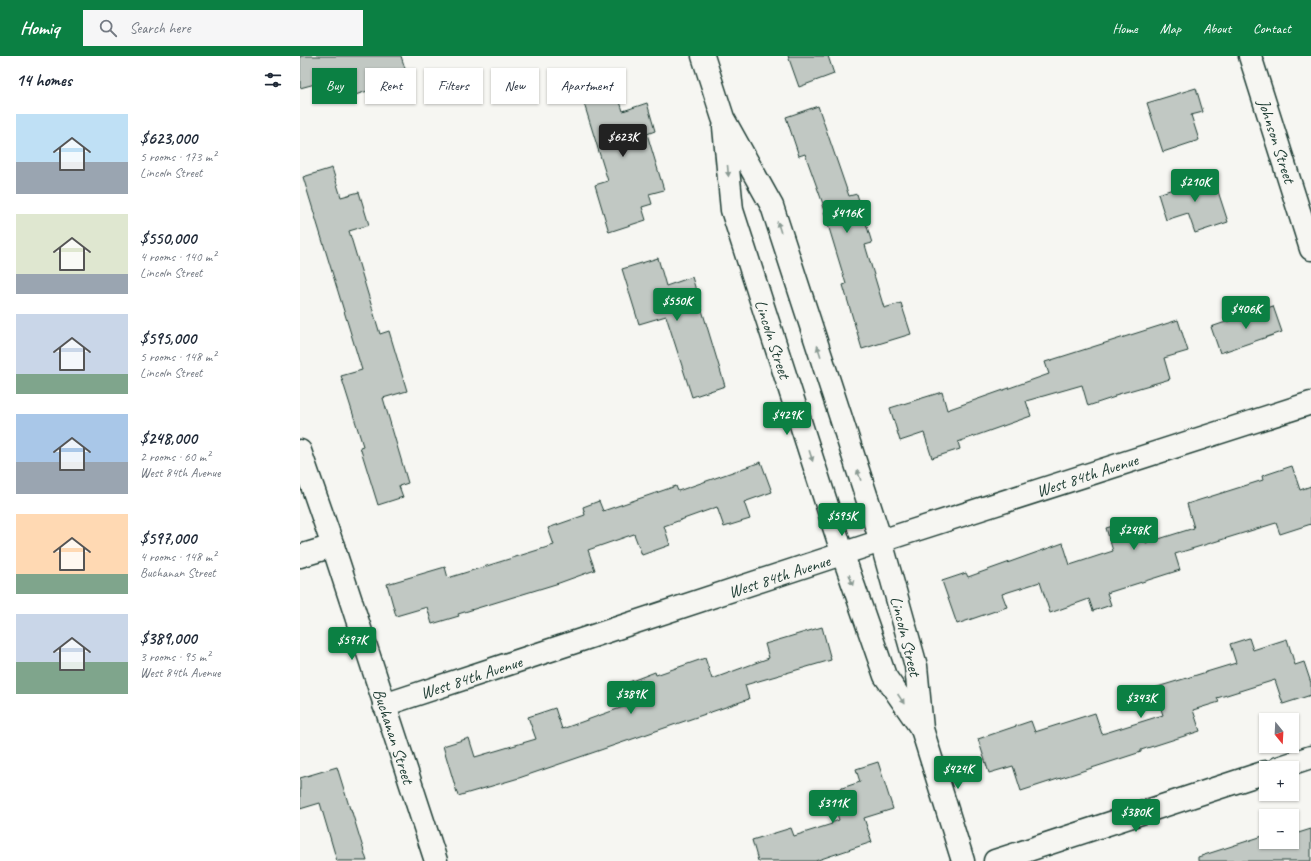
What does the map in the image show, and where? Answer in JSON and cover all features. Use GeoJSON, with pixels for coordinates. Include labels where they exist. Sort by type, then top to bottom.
{"type":"FeatureCollection","features":[{"type":"Feature","properties":{"kind":"street","name":"Lincoln Street"},"geometry":{"type":"LineString","coordinates":[[703,56],[723,118],[772,206],[881,541],[916,666],[922,729],[963,861]]}},
{"type":"Feature","properties":{"kind":"street","name":"Johnson Street"},"geometry":{"type":"LineString","coordinates":[[1250,56],[1311,249]]}},
{"type":"Feature","properties":{"kind":"street","name":"Lincoln Street"},"geometry":{"type":"LineString","coordinates":[[723,118],[732,210],[843,555],[885,676],[922,729]]}},
{"type":"Feature","properties":{"kind":"street","name":"West 84th Avenue"},"geometry":{"type":"LineString","coordinates":[[384,706],[843,555],[881,541],[1311,403]]}},
{"type":"Feature","properties":{"kind":"street","name":"Buchanan Street"},"geometry":{"type":"LineString","coordinates":[[300,451],[333,546],[384,706],[436,861]]}},
{"type":"Feature","properties":{"kind":"street"},"geometry":{"type":"LineString","coordinates":[[300,556],[333,546]]}},
{"type":"Feature","properties":{"kind":"street"},"geometry":{"type":"LineString","coordinates":[[1299,761],[1311,757]]}},
{"type":"Feature","properties":{"kind":"street"},"geometry":{"type":"LineString","coordinates":[[995,861],[1259,774]]}},
{"type":"Feature","properties":{"kind":"building"},"geometry":{"type":"Polygon","coordinates":[[[300,56],[401,56],[405,68],[365,68],[365,92],[357,94],[357,68],[312,68],[312,85],[300,88],[300,56]]]}},
{"type":"Feature","properties":{"kind":"building"},"geometry":{"type":"Polygon","coordinates":[[[788,56],[828,56],[834,74],[799,87],[788,56]]]}},
{"type":"Feature","properties":{"kind":"building"},"geometry":{"type":"Polygon","coordinates":[[[1196,88],[1203,112],[1191,115],[1199,140],[1163,152],[1147,103],[1196,88]]]}},
{"type":"Feature","properties":{"kind":"building"},"geometry":{"type":"Polygon","coordinates":[[[647,103],[655,131],[647,134],[664,190],[649,194],[652,204],[642,207],[646,220],[609,232],[595,185],[608,181],[584,104],[621,104],[623,111],[647,103]]]}},
{"type":"Feature","properties":{"kind":"building"},"geometry":{"type":"Polygon","coordinates":[[[818,106],[849,196],[857,194],[872,243],[865,245],[884,308],[901,303],[911,334],[862,349],[843,285],[846,284],[822,205],[823,204],[805,154],[799,156],[786,117],[818,106]]]}},
{"type":"Feature","properties":{"kind":"building"},"geometry":{"type":"Polygon","coordinates":[[[332,168],[341,197],[359,192],[369,225],[349,231],[380,334],[389,331],[407,391],[383,398],[408,483],[399,486],[403,497],[378,505],[360,447],[363,446],[341,376],[362,370],[303,177],[332,168]]]}},
{"type":"Feature","properties":{"kind":"building"},"geometry":{"type":"Polygon","coordinates":[[[1212,173],[1228,222],[1195,233],[1188,213],[1166,220],[1158,194],[1179,187],[1178,184],[1212,173]]]}},
{"type":"Feature","properties":{"kind":"building"},"geometry":{"type":"Polygon","coordinates":[[[658,258],[666,286],[692,277],[725,386],[692,397],[666,316],[639,324],[622,269],[658,258]]]}},
{"type":"Feature","properties":{"kind":"building"},"geometry":{"type":"Polygon","coordinates":[[[1273,306],[1282,332],[1220,353],[1211,327],[1273,306]]]}},
{"type":"Feature","properties":{"kind":"building"},"geometry":{"type":"Polygon","coordinates":[[[1178,320],[1188,351],[1164,358],[1170,379],[1115,395],[1115,397],[1088,406],[1082,385],[1026,401],[1031,416],[958,442],[960,449],[932,458],[924,433],[900,441],[890,408],[942,392],[947,410],[1049,374],[1045,362],[1178,320]]]}},
{"type":"Feature","properties":{"kind":"building"},"geometry":{"type":"Polygon","coordinates":[[[761,462],[772,492],[744,502],[750,519],[724,527],[717,507],[664,526],[670,545],[642,555],[634,534],[588,550],[595,570],[559,583],[458,614],[459,616],[432,624],[427,607],[396,616],[387,584],[445,567],[448,578],[554,545],[548,528],[585,515],[583,507],[599,501],[603,511],[676,486],[678,491],[761,462]]]}},
{"type":"Feature","properties":{"kind":"building"},"geometry":{"type":"Polygon","coordinates":[[[1292,466],[1300,490],[1311,486],[1311,524],[1280,534],[1276,523],[1175,554],[1180,570],[1107,593],[1111,605],[1093,611],[1089,599],[1050,613],[1040,582],[1002,594],[1007,607],[957,624],[942,581],[966,573],[968,577],[1063,543],[1070,565],[1113,551],[1106,528],[1138,519],[1146,543],[1194,528],[1187,504],[1263,480],[1262,476],[1292,466]]]}},
{"type":"Feature","properties":{"kind":"building"},"geometry":{"type":"Polygon","coordinates":[[[822,627],[831,660],[745,685],[749,699],[519,778],[458,796],[443,746],[469,738],[475,757],[536,739],[528,717],[555,708],[562,729],[637,702],[629,682],[655,672],[656,675],[705,658],[712,679],[769,658],[765,644],[822,627]]]}},
{"type":"Feature","properties":{"kind":"building"},"geometry":{"type":"Polygon","coordinates":[[[1249,638],[1253,650],[1287,639],[1295,665],[1304,662],[1311,683],[1311,695],[1283,704],[1275,680],[1217,698],[1219,702],[1193,710],[1200,731],[1021,791],[1013,766],[989,773],[978,739],[1031,721],[1035,732],[1095,713],[1102,734],[1163,715],[1154,688],[1236,663],[1230,644],[1249,638]]]}},
{"type":"Feature","properties":{"kind":"building"},"geometry":{"type":"Polygon","coordinates":[[[878,762],[893,809],[864,818],[872,842],[815,861],[758,861],[752,840],[791,828],[794,836],[832,824],[831,823],[839,820],[830,792],[860,782],[856,769],[878,762]]]}},
{"type":"Feature","properties":{"kind":"building"},"geometry":{"type":"Polygon","coordinates":[[[337,767],[367,861],[337,861],[320,803],[300,809],[300,778],[337,767]]]}},
{"type":"Feature","properties":{"kind":"building"},"geometry":{"type":"Polygon","coordinates":[[[1311,829],[1311,861],[1198,861],[1198,857],[1259,837],[1259,849],[1299,849],[1299,833],[1311,829]]]}}]}
